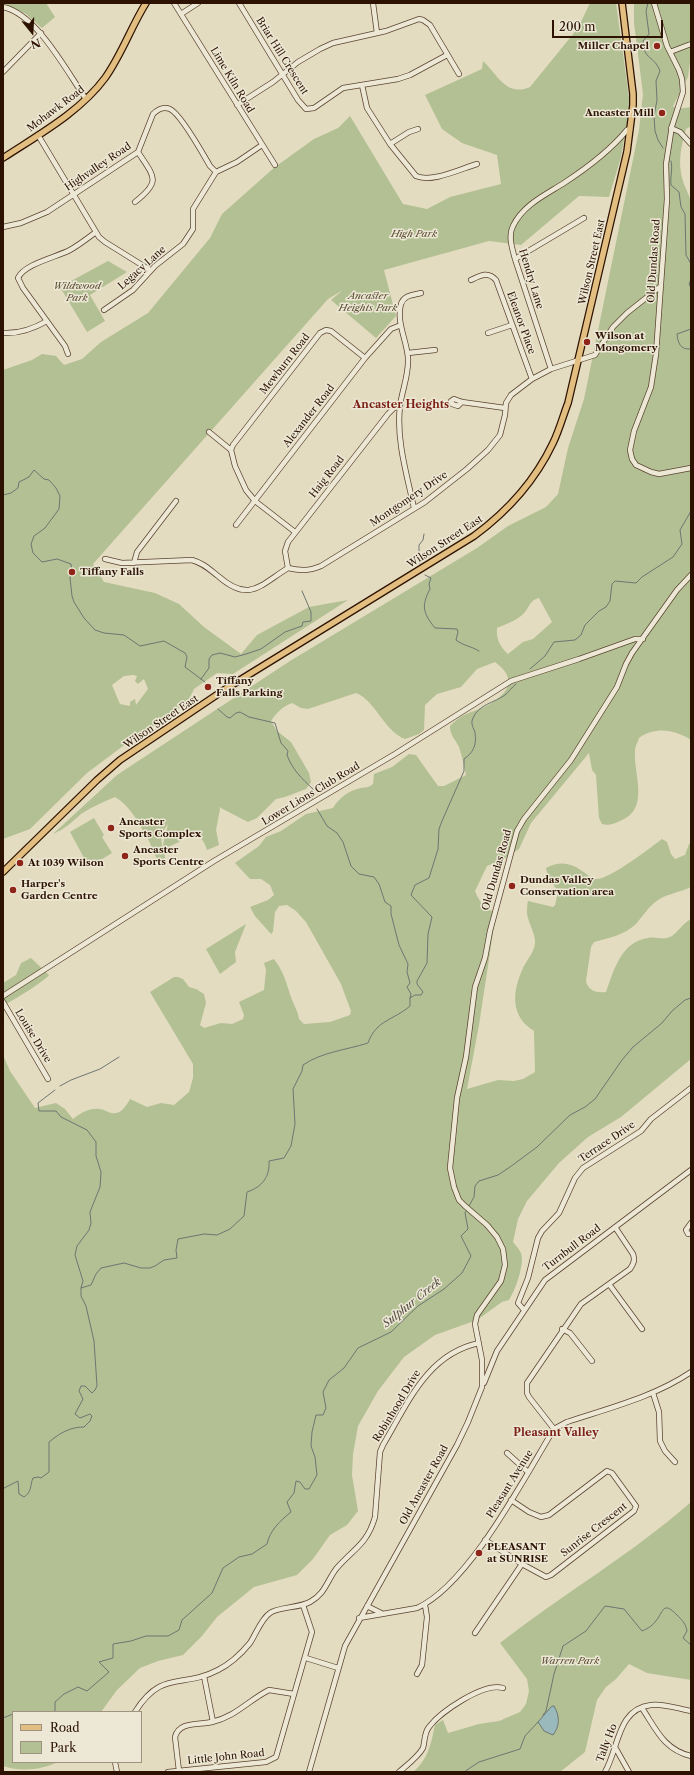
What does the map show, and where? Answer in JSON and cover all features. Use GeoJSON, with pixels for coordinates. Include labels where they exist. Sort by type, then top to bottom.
{"type":"FeatureCollection","features":[{"type":"Feature","properties":{"kind":"main road","name":"Mohawk Road"},"geometry":{"type":"LineString","coordinates":[[3,158],[38,135],[86,99],[106,77],[119,56],[146,3]]}},
{"type":"Feature","properties":{"kind":"main road","name":"Wilson Street East"},"geometry":{"type":"LineString","coordinates":[[3,872],[97,780],[120,760],[227,688],[487,527],[518,497],[535,476],[554,442],[568,403],[627,152],[633,94],[622,3]]}},
{"type":"Feature","properties":{"kind":"street","name":"Lime Kiln Road"},"geometry":{"type":"LineString","coordinates":[[174,3],[275,165]]}},
{"type":"Feature","properties":{"kind":"street"},"geometry":{"type":"LineString","coordinates":[[181,14],[198,3]]}},
{"type":"Feature","properties":{"kind":"street","name":"Briar Hill Crescent"},"geometry":{"type":"LineString","coordinates":[[239,3],[282,75],[302,105],[310,109],[343,88],[398,79],[410,75],[448,55]]}},
{"type":"Feature","properties":{"kind":"street"},"geometry":{"type":"LineString","coordinates":[[373,3],[377,33]]}},
{"type":"Feature","properties":{"kind":"street","name":"Old Dundas Road"},"geometry":{"type":"LineString","coordinates":[[654,3],[670,52],[682,79],[683,92],[671,128],[666,164],[667,199],[656,354],[650,387],[634,431],[630,450],[632,459],[636,465],[651,472],[659,474],[691,468]]}},
{"type":"Feature","properties":{"kind":"street"},"geometry":{"type":"LineString","coordinates":[[3,7],[11,8],[19,13],[41,33],[86,99]]}},
{"type":"Feature","properties":{"kind":"street"},"geometry":{"type":"LineString","coordinates":[[237,105],[282,75],[298,62],[320,49],[334,43],[377,33],[419,19],[423,20],[430,26],[459,74]]}},
{"type":"Feature","properties":{"kind":"street"},"geometry":{"type":"LineString","coordinates":[[3,72],[41,33]]}},
{"type":"Feature","properties":{"kind":"street"},"geometry":{"type":"LineString","coordinates":[[670,52],[691,44]]}},
{"type":"Feature","properties":{"kind":"street"},"geometry":{"type":"LineString","coordinates":[[362,85],[367,108],[390,144],[414,174],[422,179],[432,178],[477,164]]}},
{"type":"Feature","properties":{"kind":"street","name":"Highvalley Road"},"geometry":{"type":"LineString","coordinates":[[3,227],[21,223],[47,212],[138,152],[153,114],[157,110],[164,108],[170,109],[182,122],[210,166],[216,172]]}},
{"type":"Feature","properties":{"kind":"street"},"geometry":{"type":"LineString","coordinates":[[671,128],[680,132],[691,144]]}},
{"type":"Feature","properties":{"kind":"street"},"geometry":{"type":"LineString","coordinates":[[390,144],[409,132],[418,129]]}},
{"type":"Feature","properties":{"kind":"street","name":"Hendry Lane"},"geometry":{"type":"LineString","coordinates":[[551,369],[510,243],[512,227],[522,212],[535,201],[574,176],[612,148],[626,130],[630,129]]}},
{"type":"Feature","properties":{"kind":"street"},"geometry":{"type":"LineString","coordinates":[[38,135],[96,232],[105,242],[150,270]]}},
{"type":"Feature","properties":{"kind":"street"},"geometry":{"type":"LineString","coordinates":[[216,172],[237,162],[262,146]]}},
{"type":"Feature","properties":{"kind":"street"},"geometry":{"type":"LineString","coordinates":[[135,202],[148,190],[153,182],[153,176],[138,152]]}},
{"type":"Feature","properties":{"kind":"street","name":"Legacy Lane"},"geometry":{"type":"LineString","coordinates":[[104,310],[133,290],[150,270],[166,256],[177,250],[193,229],[193,210],[216,172]]}},
{"type":"Feature","properties":{"kind":"street"},"geometry":{"type":"LineString","coordinates":[[515,259],[584,218]]}},
{"type":"Feature","properties":{"kind":"street"},"geometry":{"type":"LineString","coordinates":[[68,354],[65,346],[18,282],[18,275],[31,266],[72,248],[96,232]]}},
{"type":"Feature","properties":{"kind":"street","name":"Eleanor Place"},"geometry":{"type":"LineString","coordinates":[[471,280],[482,275],[490,274],[496,280],[532,380]]}},
{"type":"Feature","properties":{"kind":"street","name":"Montgomery Drive"},"geometry":{"type":"LineString","coordinates":[[288,568],[303,571],[321,566],[438,493],[462,474],[495,443],[503,426],[506,403],[511,395],[551,369],[594,355],[613,327],[627,313],[661,286]]}},
{"type":"Feature","properties":{"kind":"street"},"geometry":{"type":"LineString","coordinates":[[414,508],[400,442],[400,406],[408,367],[408,353],[401,325],[400,314],[403,300],[408,296],[421,293]]}},
{"type":"Feature","properties":{"kind":"street"},"geometry":{"type":"LineString","coordinates":[[3,334],[18,333],[47,321]]}},
{"type":"Feature","properties":{"kind":"street","name":"Alexander Road"},"geometry":{"type":"LineString","coordinates":[[236,525],[365,358],[391,329],[401,325]]}},
{"type":"Feature","properties":{"kind":"street"},"geometry":{"type":"LineString","coordinates":[[488,333],[512,325]]}},
{"type":"Feature","properties":{"kind":"street","name":"Mewburn Road"},"geometry":{"type":"LineString","coordinates":[[231,450],[233,445],[320,333],[326,330],[331,332],[365,358]]}},
{"type":"Feature","properties":{"kind":"street"},"geometry":{"type":"LineString","coordinates":[[408,353],[435,350]]}},
{"type":"Feature","properties":{"kind":"street"},"geometry":{"type":"LineString","coordinates":[[462,402],[505,408]]}},
{"type":"Feature","properties":{"kind":"street","name":"Haig Road"},"geometry":{"type":"LineString","coordinates":[[288,568],[285,551],[288,542],[388,414],[394,408],[400,406]]}},
{"type":"Feature","properties":{"kind":"street"},"geometry":{"type":"LineString","coordinates":[[209,432],[231,450],[231,455],[246,490],[255,500],[296,532]]}},
{"type":"Feature","properties":{"kind":"street"},"geometry":{"type":"LineString","coordinates":[[134,563],[137,552],[176,501]]}},
{"type":"Feature","properties":{"kind":"street"},"geometry":{"type":"LineString","coordinates":[[105,559],[122,563],[184,560],[200,562],[230,586],[244,591],[261,585],[288,568]]}},
{"type":"Feature","properties":{"kind":"street","name":"Old Dundas Road"},"geometry":{"type":"LineString","coordinates":[[473,1213],[456,1195],[450,1168],[456,1098],[466,1057],[475,987],[485,958],[490,931],[513,841],[524,819],[570,760],[617,687],[626,664],[642,639],[676,590],[691,575]]}},
{"type":"Feature","properties":{"kind":"street","name":"Lower Lions Club Road"},"geometry":{"type":"LineString","coordinates":[[3,996],[214,861],[375,765],[511,681],[635,639],[642,639]]}},
{"type":"Feature","properties":{"kind":"street","name":"Louise Drive"},"geometry":{"type":"LineString","coordinates":[[3,1002],[48,1079]]}},
{"type":"Feature","properties":{"kind":"street","name":"Terrace Drive"},"geometry":{"type":"LineString","coordinates":[[524,1310],[518,1303],[528,1278],[538,1238],[542,1231],[559,1213],[575,1178],[583,1168],[641,1131],[651,1119],[691,1088]]}},
{"type":"Feature","properties":{"kind":"street","name":"Turnbull Road"},"geometry":{"type":"LineString","coordinates":[[482,1387],[498,1351],[544,1280],[691,1170]]}},
{"type":"Feature","properties":{"kind":"street","name":"Old Ancaster Road"},"geometry":{"type":"LineString","coordinates":[[310,1772],[345,1646],[359,1618],[460,1439],[482,1387],[482,1360],[475,1324],[477,1315],[502,1281],[505,1265],[502,1249],[497,1237],[487,1225],[473,1213]]}},
{"type":"Feature","properties":{"kind":"street"},"geometry":{"type":"LineString","coordinates":[[691,1223],[686,1230],[688,1234],[691,1234]]}},
{"type":"Feature","properties":{"kind":"street"},"geometry":{"type":"LineString","coordinates":[[554,1430],[529,1397],[526,1387],[527,1383],[562,1329],[581,1304],[630,1269],[635,1259],[615,1226]]}},
{"type":"Feature","properties":{"kind":"street"},"geometry":{"type":"LineString","coordinates":[[609,1284],[642,1329]]}},
{"type":"Feature","properties":{"kind":"street"},"geometry":{"type":"LineString","coordinates":[[562,1329],[570,1332],[592,1362]]}},
{"type":"Feature","properties":{"kind":"street","name":"Robinhood Drive"},"geometry":{"type":"LineString","coordinates":[[136,1711],[149,1694],[158,1686],[170,1682],[204,1676],[217,1670],[240,1654],[250,1643],[269,1613],[276,1610],[303,1605],[318,1597],[325,1589],[335,1570],[367,1538],[375,1517],[380,1452],[420,1382],[437,1363],[450,1354],[479,1343]]}},
{"type":"Feature","properties":{"kind":"street","name":"Pleasant Avenue"},"geometry":{"type":"LineString","coordinates":[[359,1618],[381,1613],[410,1610],[425,1605],[449,1585],[458,1576],[485,1540],[554,1430],[567,1422],[653,1393],[673,1384],[691,1372]]}},
{"type":"Feature","properties":{"kind":"street"},"geometry":{"type":"LineString","coordinates":[[653,1393],[659,1412],[660,1441],[665,1451],[675,1462]]}},
{"type":"Feature","properties":{"kind":"street"},"geometry":{"type":"LineString","coordinates":[[507,1453],[528,1472]]}},
{"type":"Feature","properties":{"kind":"street","name":"Sunrise Crescent"},"geometry":{"type":"LineString","coordinates":[[485,1540],[540,1575],[546,1577],[551,1575],[634,1511],[636,1506],[612,1473],[607,1471],[549,1515],[541,1517],[529,1512],[511,1500]]}},
{"type":"Feature","properties":{"kind":"street"},"geometry":{"type":"LineString","coordinates":[[475,1633],[522,1564]]}},
{"type":"Feature","properties":{"kind":"street","name":"Little John Road"},"geometry":{"type":"LineString","coordinates":[[168,1772],[271,1761],[276,1757],[306,1658],[312,1632],[303,1605]]}},
{"type":"Feature","properties":{"kind":"street"},"geometry":{"type":"LineString","coordinates":[[417,1674],[422,1665],[428,1616],[425,1605]]}},
{"type":"Feature","properties":{"kind":"street"},"geometry":{"type":"LineString","coordinates":[[367,1606],[381,1613]]}},
{"type":"Feature","properties":{"kind":"street"},"geometry":{"type":"LineString","coordinates":[[306,1658],[338,1668]]}},
{"type":"Feature","properties":{"kind":"street"},"geometry":{"type":"LineString","coordinates":[[204,1676],[213,1722]]}},
{"type":"Feature","properties":{"kind":"street"},"geometry":{"type":"LineString","coordinates":[[399,1772],[422,1750],[428,1728],[433,1722],[468,1696],[496,1686],[503,1688]]}},
{"type":"Feature","properties":{"kind":"street"},"geometry":{"type":"LineString","coordinates":[[179,1771],[175,1737],[176,1732],[183,1726],[213,1722],[238,1711],[269,1690],[294,1694]]}},
{"type":"Feature","properties":{"kind":"street"},"geometry":{"type":"LineString","coordinates":[[691,1711],[652,1705],[642,1708],[661,1738],[675,1751],[691,1756]]}},
{"type":"Feature","properties":{"kind":"street","name":"Tally Ho"},"geometry":{"type":"LineString","coordinates":[[605,1772],[610,1764],[626,1719],[634,1711],[642,1708]]}},
{"type":"Feature","properties":{"kind":"street"},"geometry":{"type":"LineString","coordinates":[[615,1747],[629,1772]]}},
{"type":"Feature","properties":{"kind":"green space"},"geometry":{"type":"Polygon","coordinates":[[[3,3],[46,3],[55,17],[42,28],[26,14],[3,3]]]}},
{"type":"Feature","properties":{"kind":"green space"},"geometry":{"type":"Polygon","coordinates":[[[590,3],[616,3],[630,105],[621,157],[609,197],[579,196],[521,245],[489,241],[384,270],[396,316],[376,338],[331,300],[343,290],[328,299],[93,564],[104,582],[155,593],[179,604],[204,627],[241,654],[257,635],[309,607],[348,600],[233,674],[217,673],[194,689],[187,703],[123,746],[87,773],[30,829],[3,839],[3,370],[32,360],[42,354],[56,356],[64,365],[82,359],[101,342],[148,313],[210,238],[222,214],[275,167],[314,139],[338,128],[350,116],[403,204],[427,209],[450,197],[501,184],[497,155],[462,143],[442,129],[425,95],[482,69],[483,61],[503,83],[509,87],[522,89],[530,87],[578,28],[590,3]],[[124,676],[112,685],[120,704],[130,706],[130,702],[135,699],[136,705],[148,689],[144,679],[138,684],[135,681],[137,676],[124,676]]]}},
{"type":"Feature","properties":{"kind":"green space"},"geometry":{"type":"Polygon","coordinates":[[[634,3],[691,3],[691,55],[688,77],[673,106],[677,109],[691,107],[691,126],[686,129],[681,147],[680,160],[682,178],[691,202],[691,740],[679,734],[665,731],[652,732],[639,738],[635,747],[638,800],[635,808],[629,815],[620,821],[609,825],[602,824],[599,818],[596,775],[592,770],[589,753],[531,823],[519,849],[504,859],[487,866],[475,891],[483,905],[496,913],[479,1025],[467,1089],[498,1080],[514,1081],[523,1079],[535,1072],[534,1031],[526,1025],[517,1011],[515,995],[519,977],[533,951],[535,944],[527,913],[528,901],[553,907],[555,905],[558,892],[548,876],[546,868],[562,863],[576,867],[590,877],[596,879],[602,878],[629,863],[662,839],[667,842],[671,854],[675,859],[685,855],[689,844],[691,843],[691,887],[658,900],[649,908],[636,924],[626,931],[616,936],[594,942],[591,947],[586,981],[593,991],[606,992],[620,958],[631,945],[648,938],[663,938],[672,936],[691,919],[691,1059],[621,1117],[588,1137],[559,1163],[527,1201],[518,1219],[513,1242],[521,1253],[521,1270],[509,1300],[502,1302],[477,1320],[435,1335],[404,1357],[378,1391],[358,1426],[353,1454],[352,1475],[358,1511],[347,1525],[330,1535],[313,1559],[297,1575],[254,1587],[217,1617],[202,1636],[183,1655],[158,1661],[140,1668],[117,1690],[102,1711],[12,1711],[12,1763],[56,1763],[45,1767],[31,1769],[17,1769],[3,1766],[3,1055],[10,1071],[35,1108],[56,1103],[65,1109],[73,1119],[92,1109],[101,1109],[111,1113],[118,1113],[130,1099],[147,1107],[161,1103],[174,1105],[189,1092],[193,1078],[193,1064],[150,992],[174,977],[183,979],[189,987],[204,994],[206,1003],[200,1025],[204,1028],[221,1023],[232,1024],[243,1019],[244,1015],[239,1002],[264,990],[266,970],[264,963],[274,959],[283,974],[299,1019],[304,1024],[330,1022],[350,1015],[351,1011],[341,984],[306,922],[296,911],[287,905],[279,906],[275,912],[273,932],[271,934],[255,916],[250,907],[268,900],[274,895],[270,885],[261,879],[250,879],[235,863],[259,846],[266,837],[281,831],[306,814],[333,808],[338,801],[348,793],[373,784],[374,774],[392,767],[409,754],[416,755],[438,786],[444,786],[466,775],[459,747],[452,734],[450,726],[462,716],[488,705],[501,696],[506,691],[508,685],[507,674],[495,662],[477,669],[461,687],[437,694],[425,705],[424,730],[419,734],[405,739],[398,735],[385,723],[369,702],[356,693],[308,709],[301,708],[292,703],[285,706],[271,721],[277,731],[291,742],[309,773],[311,782],[306,789],[276,799],[257,818],[248,822],[219,807],[220,809],[216,830],[219,845],[207,850],[204,842],[199,836],[193,833],[185,832],[179,842],[166,848],[163,845],[168,824],[162,834],[162,843],[166,863],[161,863],[155,855],[135,816],[126,805],[115,797],[85,811],[65,828],[53,834],[117,775],[290,661],[477,548],[508,526],[546,507],[558,494],[568,448],[584,399],[639,130],[643,94],[634,23],[634,3]],[[539,598],[532,602],[522,615],[512,622],[497,628],[498,639],[503,649],[508,654],[523,642],[533,639],[552,622],[539,598]]]}},
{"type":"Feature","properties":{"kind":"green space","name":"Wildwood Park"},"geometry":{"type":"Polygon","coordinates":[[[108,261],[127,272],[90,295],[105,321],[87,332],[60,287],[108,261]]]}},
{"type":"Feature","properties":{"kind":"green space"},"geometry":{"type":"Polygon","coordinates":[[[94,818],[104,835],[102,837],[112,853],[89,867],[70,832],[94,818]]]}},
{"type":"Feature","properties":{"kind":"green space"},"geometry":{"type":"Polygon","coordinates":[[[246,924],[235,952],[236,962],[220,974],[206,949],[246,924]]]}},
{"type":"Feature","properties":{"kind":"green space"},"geometry":{"type":"Polygon","coordinates":[[[31,958],[49,975],[42,982],[3,1005],[3,983],[16,975],[21,963],[31,958]]]}},
{"type":"Feature","properties":{"kind":"green space","name":"Warren Park"},"geometry":{"type":"Polygon","coordinates":[[[691,1502],[691,1680],[647,1673],[629,1664],[616,1679],[606,1687],[597,1700],[585,1752],[560,1772],[413,1772],[422,1762],[428,1751],[435,1725],[443,1720],[448,1733],[479,1724],[499,1721],[520,1712],[526,1704],[529,1691],[527,1679],[500,1643],[621,1557],[691,1502]]]}},
{"type":"Feature","properties":{"kind":"water"},"geometry":{"type":"Polygon","coordinates":[[[554,1706],[557,1713],[558,1725],[553,1735],[544,1731],[538,1722],[551,1707],[554,1706]]]}},
{"type":"Feature","properties":{"kind":"waterway"},"geometry":{"type":"LineString","coordinates":[[648,3],[646,11],[649,34],[643,41],[645,52],[655,62],[660,71],[656,81],[657,100],[654,116],[655,131],[663,148]]}},
{"type":"Feature","properties":{"kind":"waterway"},"geometry":{"type":"LineString","coordinates":[[671,161],[671,185],[679,192],[681,207],[685,214],[686,255],[691,264]]}},
{"type":"Feature","properties":{"kind":"waterway"},"geometry":{"type":"LineString","coordinates":[[691,279],[689,284],[691,288]]}},
{"type":"Feature","properties":{"kind":"waterway"},"geometry":{"type":"LineString","coordinates":[[691,329],[677,334],[680,345],[684,348],[691,349]]}},
{"type":"Feature","properties":{"kind":"waterway"},"geometry":{"type":"LineString","coordinates":[[3,495],[11,493],[18,488],[19,482],[29,477],[34,470],[44,479],[49,480],[56,488],[60,496],[59,509],[45,528],[34,536],[31,544],[33,553],[42,562],[57,559],[71,564],[72,572],[70,578],[74,602],[84,618],[95,630],[104,633],[124,635],[140,646],[164,641],[185,653],[187,657],[185,667],[205,682]]}},
{"type":"Feature","properties":{"kind":"waterway"},"geometry":{"type":"LineString","coordinates":[[530,669],[545,656],[554,642],[575,640],[581,635],[585,625],[599,611],[606,607],[610,601],[612,584],[615,581],[636,583],[642,577],[673,557],[682,544],[680,530],[691,511]]}},
{"type":"Feature","properties":{"kind":"waterway"},"geometry":{"type":"LineString","coordinates":[[420,564],[416,557],[424,534]]}},
{"type":"Feature","properties":{"kind":"waterway"},"geometry":{"type":"LineString","coordinates":[[425,575],[431,578],[429,584],[430,589],[424,605],[426,614],[431,623],[435,628],[457,629],[458,632],[456,640],[479,651]]}},
{"type":"Feature","properties":{"kind":"waterway"},"geometry":{"type":"LineString","coordinates":[[201,679],[209,668],[209,659],[212,655],[220,653],[235,657],[261,649],[285,632],[302,626],[303,622],[311,621],[311,612],[302,591]]}},
{"type":"Feature","properties":{"kind":"waterway"},"geometry":{"type":"LineString","coordinates":[[81,1288],[91,1285],[96,1274],[101,1268],[124,1263],[141,1268],[150,1268],[164,1260],[177,1258],[176,1250],[178,1239],[204,1234],[217,1235],[230,1229],[244,1216],[247,1192],[257,1187],[264,1181],[268,1172],[269,1161],[284,1158],[291,1146],[295,1124],[293,1089],[302,1071],[303,1065],[326,1054],[368,1043],[371,1035],[376,1029],[410,1006],[410,998],[415,995],[421,995],[423,992],[417,984],[417,981],[427,963],[428,934],[432,917],[411,895],[415,885],[429,878],[438,849],[439,829],[464,771],[464,759],[470,754],[475,745],[475,733],[472,726],[473,718],[479,710],[487,704],[501,698],[516,684]]}},
{"type":"Feature","properties":{"kind":"waterway"},"geometry":{"type":"LineString","coordinates":[[218,709],[230,718],[236,713],[240,712],[249,717],[275,723],[281,743],[288,751],[287,755],[292,765],[301,778],[313,789],[312,799]]}},
{"type":"Feature","properties":{"kind":"waterway"},"geometry":{"type":"LineString","coordinates":[[317,809],[327,826],[337,833],[343,842],[351,866],[359,874],[374,877],[379,884],[385,902],[391,906],[391,914],[399,945],[408,964],[407,972],[410,983],[407,987],[411,994],[410,998]]}},
{"type":"Feature","properties":{"kind":"waterway"},"geometry":{"type":"LineString","coordinates":[[469,1206],[474,1197],[475,1186],[479,1181],[498,1175],[510,1167],[537,1147],[570,1115],[585,1107],[595,1099],[622,1060],[633,1047],[662,1023],[672,1011],[685,1000],[691,998]]}},
{"type":"Feature","properties":{"kind":"waterway"},"geometry":{"type":"LineString","coordinates":[[60,1086],[71,1080],[100,1069],[119,1057]]}},
{"type":"Feature","properties":{"kind":"waterway"},"geometry":{"type":"LineString","coordinates":[[3,1491],[4,1488],[18,1481],[19,1494],[24,1497],[30,1491],[33,1478],[41,1478],[49,1472],[49,1442],[65,1431],[84,1427],[90,1421],[92,1416],[90,1414],[80,1418],[75,1414],[83,1399],[79,1391],[81,1386],[85,1386],[92,1393],[97,1386],[94,1341],[86,1306],[81,1296],[83,1281],[75,1255],[77,1246],[89,1230],[91,1223],[90,1212],[100,1187],[101,1172],[96,1156],[96,1142],[87,1130],[61,1117],[56,1111],[39,1111],[38,1103],[55,1090]]}},
{"type":"Feature","properties":{"kind":"waterway","name":"Sulphur Creek"},"geometry":{"type":"LineString","coordinates":[[55,1711],[55,1702],[64,1694],[78,1687],[87,1691],[109,1672],[99,1662],[113,1658],[113,1644],[131,1641],[146,1636],[168,1636],[179,1630],[182,1620],[212,1593],[223,1568],[239,1557],[252,1554],[267,1544],[270,1534],[279,1522],[291,1512],[287,1502],[294,1493],[296,1481],[300,1482],[305,1489],[309,1489],[317,1475],[315,1457],[311,1446],[312,1432],[316,1415],[323,1415],[326,1408],[323,1392],[329,1380],[344,1368],[358,1348],[391,1332],[418,1306],[444,1289],[462,1273],[471,1256],[461,1236],[468,1229],[465,1213],[466,1211]]}},
{"type":"Feature","properties":{"kind":"waterway"},"geometry":{"type":"LineString","coordinates":[[543,1715],[546,1711],[554,1674],[563,1646],[586,1631],[605,1606],[624,1609],[642,1631],[654,1623],[664,1609],[668,1608],[685,1624],[687,1631],[683,1638],[691,1645]]}},
{"type":"Feature","properties":{"kind":"waterway","name":"Sulphur Creek"},"geometry":{"type":"LineString","coordinates":[[3,1718],[12,1714]]}},
{"type":"Feature","properties":{"kind":"waterway"},"geometry":{"type":"LineString","coordinates":[[464,1772],[479,1762],[520,1749],[525,1736],[538,1722]]}},
{"type":"Feature","properties":{"kind":"place","name":"Miller Chapel"},"geometry":{"type":"Point","coordinates":[657,46]}},
{"type":"Feature","properties":{"kind":"place","name":"Ancaster Mill"},"geometry":{"type":"Point","coordinates":[662,113]}},
{"type":"Feature","properties":{"kind":"place","name":"Wilson at Mongomery"},"geometry":{"type":"Point","coordinates":[587,342]}},
{"type":"Feature","properties":{"kind":"place","name":"Tiffany Falls"},"geometry":{"type":"Point","coordinates":[72,572]}},
{"type":"Feature","properties":{"kind":"place","name":"Tiffany Falls Parking"},"geometry":{"type":"Point","coordinates":[208,687]}},
{"type":"Feature","properties":{"kind":"place","name":"Ancaster Sports Complex"},"geometry":{"type":"Point","coordinates":[111,828]}},
{"type":"Feature","properties":{"kind":"place","name":"Ancaster Sports Centre"},"geometry":{"type":"Point","coordinates":[125,856]}},
{"type":"Feature","properties":{"kind":"place","name":"At 1039 Wilson"},"geometry":{"type":"Point","coordinates":[20,863]}},
{"type":"Feature","properties":{"kind":"place","name":"Dundas Valley Conservation area"},"geometry":{"type":"Point","coordinates":[512,886]}},
{"type":"Feature","properties":{"kind":"place","name":"Harper's Garden Centre"},"geometry":{"type":"Point","coordinates":[13,890]}},
{"type":"Feature","properties":{"kind":"place","name":"PLEASANT at SUNRISE"},"geometry":{"type":"Point","coordinates":[479,1553]}},
{"type":"Feature","properties":{"kind":"district","name":"Ancaster Heights"},"geometry":{"type":"Point","coordinates":[401,405]}},
{"type":"Feature","properties":{"kind":"district","name":"Pleasant Valley"},"geometry":{"type":"Point","coordinates":[556,1433]}},
{"type":"Feature","properties":{"kind":"park label","name":"High Park"},"geometry":{"type":"Point","coordinates":[414,234]}},
{"type":"Feature","properties":{"kind":"park label","name":"Ancaster Heights Park"},"geometry":{"type":"Point","coordinates":[368,302]}}]}
